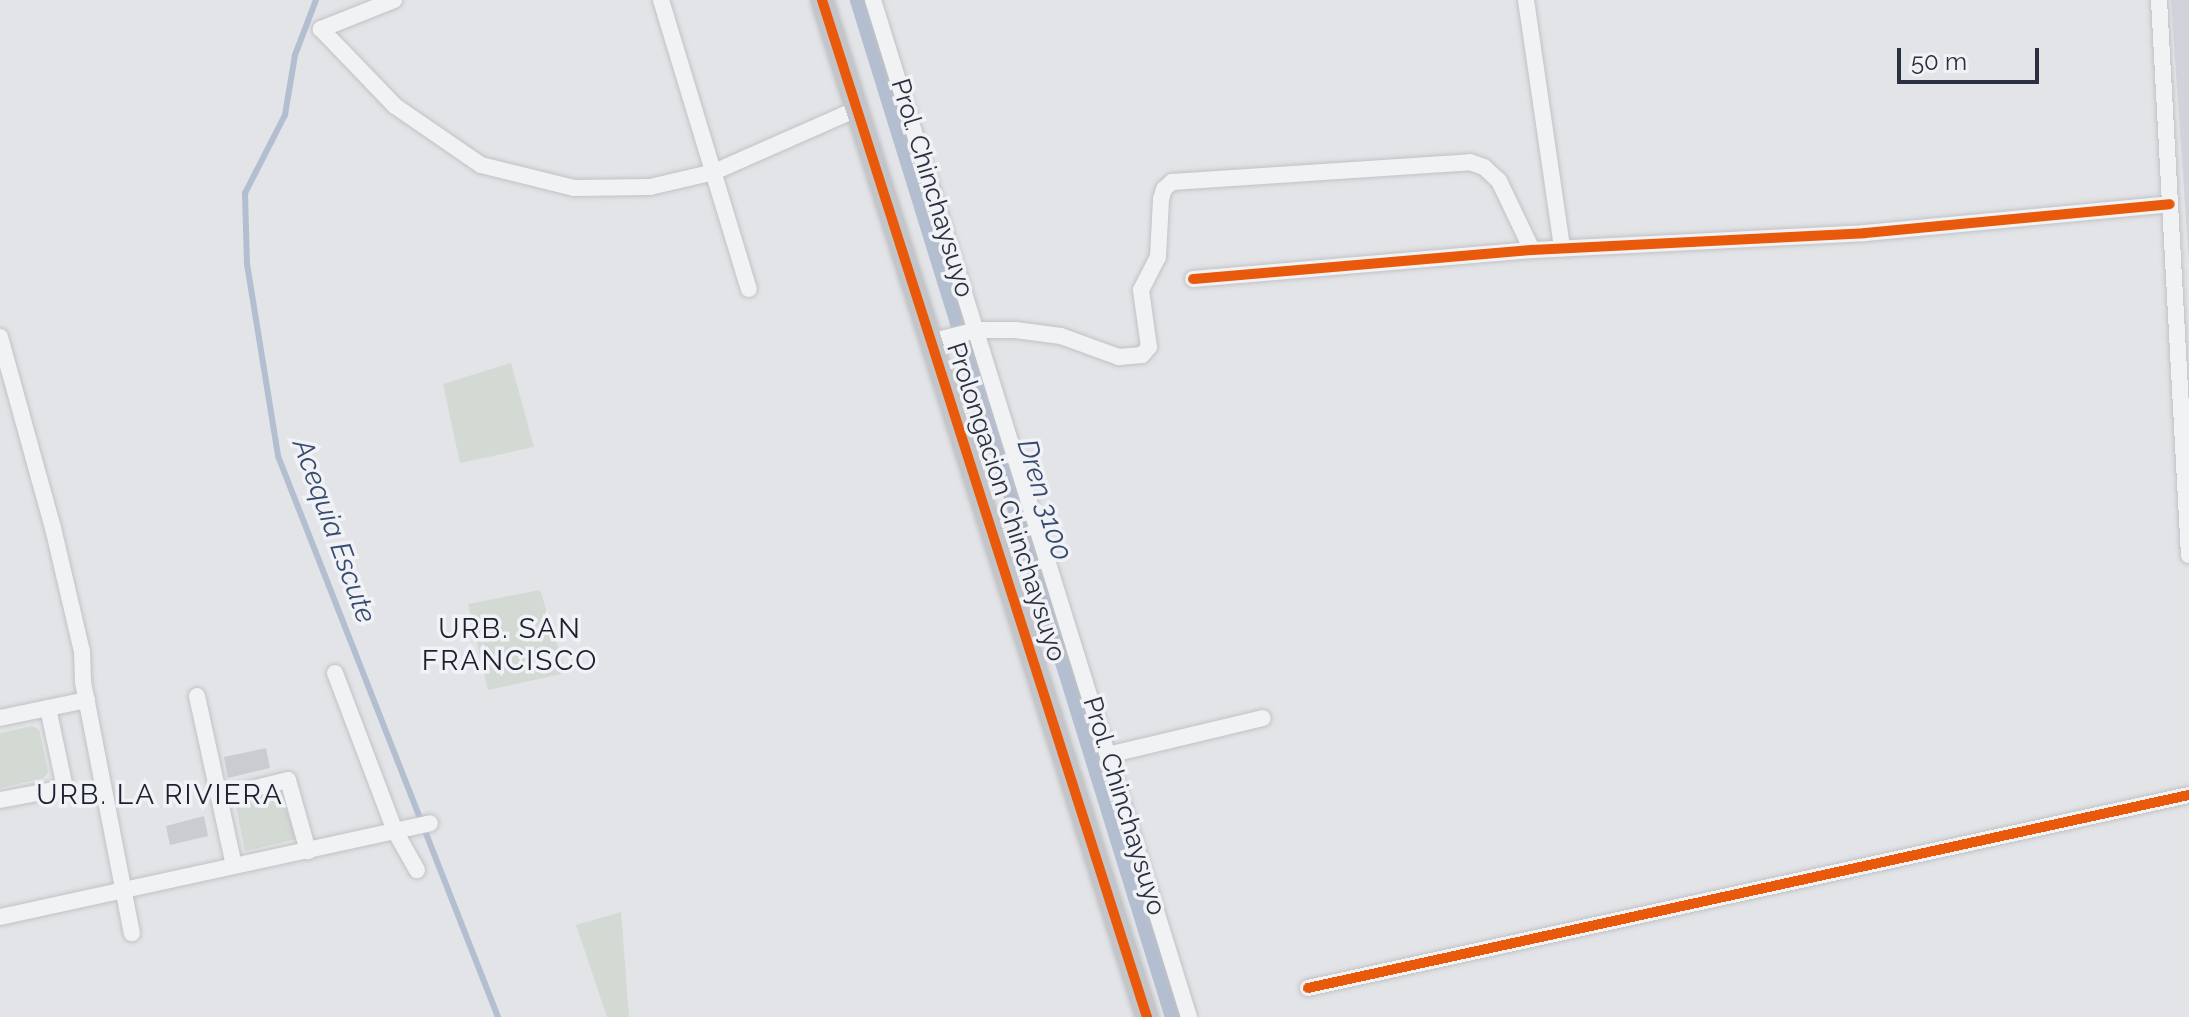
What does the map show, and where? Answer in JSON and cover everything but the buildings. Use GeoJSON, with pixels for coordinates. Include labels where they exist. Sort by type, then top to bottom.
{"type":"FeatureCollection","features":[{"type":"Feature","properties":{"kind":"street"},"geometry":{"type":"LineString","coordinates":[[394,0],[321,29],[395,106],[481,165],[574,188],[650,187],[714,172],[859,108]]}},
{"type":"Feature","properties":{"kind":"street"},"geometry":{"type":"LineString","coordinates":[[661,0],[749,289]]}},
{"type":"Feature","properties":{"kind":"street","name":"Prolongacion Chinchaysuyo"},"geometry":{"type":"LineString","coordinates":[[822,0],[938,340],[1147,1017]]}},
{"type":"Feature","properties":{"kind":"street","name":"Prol. Chinchaysuyo"},"geometry":{"type":"LineString","coordinates":[[873,0],[973,331],[1189,1017]]}},
{"type":"Feature","properties":{"kind":"street"},"geometry":{"type":"LineString","coordinates":[[1526,0],[1562,248]]}},
{"type":"Feature","properties":{"kind":"street"},"geometry":{"type":"LineString","coordinates":[[2159,0],[2189,555]]}},
{"type":"Feature","properties":{"kind":"street"},"geometry":{"type":"LineString","coordinates":[[938,340],[973,331],[1061,336],[1119,357],[1142,355],[1149,347],[1141,290],[1158,257],[1161,199],[1164,189],[1172,182],[1470,162],[1484,167],[1499,181],[1532,250]]}},
{"type":"Feature","properties":{"kind":"street"},"geometry":{"type":"LineString","coordinates":[[1193,279],[1532,250],[1865,233],[2170,204]]}},
{"type":"Feature","properties":{"kind":"street"},"geometry":{"type":"LineString","coordinates":[[0,337],[82,652],[87,700],[132,933]]}},
{"type":"Feature","properties":{"kind":"street"},"geometry":{"type":"LineString","coordinates":[[335,673],[395,831],[417,870]]}},
{"type":"Feature","properties":{"kind":"street"},"geometry":{"type":"LineString","coordinates":[[197,696],[234,866]]}},
{"type":"Feature","properties":{"kind":"street"},"geometry":{"type":"LineString","coordinates":[[0,718],[87,700]]}},
{"type":"Feature","properties":{"kind":"street"},"geometry":{"type":"LineString","coordinates":[[0,800],[65,788],[48,708]]}},
{"type":"Feature","properties":{"kind":"street"},"geometry":{"type":"LineString","coordinates":[[1108,755],[1263,718]]}},
{"type":"Feature","properties":{"kind":"street"},"geometry":{"type":"LineString","coordinates":[[219,797],[288,780],[308,851]]}},
{"type":"Feature","properties":{"kind":"street"},"geometry":{"type":"LineString","coordinates":[[1308,988],[2189,795]]}},
{"type":"Feature","properties":{"kind":"street"},"geometry":{"type":"LineString","coordinates":[[0,917],[422,825]]}},
{"type":"Feature","properties":{"kind":"shaded area"},"geometry":{"type":"Polygon","coordinates":[[[2171,0],[2189,0],[2189,262],[2171,0]]]}},
{"type":"Feature","properties":{"kind":"shaded area"},"geometry":{"type":"Polygon","coordinates":[[[511,363],[534,447],[460,463],[443,384],[511,363]]]}},
{"type":"Feature","properties":{"kind":"shaded area"},"geometry":{"type":"Polygon","coordinates":[[[540,590],[566,673],[488,690],[468,604],[540,590]]]}},
{"type":"Feature","properties":{"kind":"shaded area"},"geometry":{"type":"Polygon","coordinates":[[[33,726],[39,730],[48,772],[44,778],[0,788],[0,733],[33,726]]]}},
{"type":"Feature","properties":{"kind":"shaded area"},"geometry":{"type":"Polygon","coordinates":[[[279,792],[297,839],[245,851],[235,801],[279,792]]]}},
{"type":"Feature","properties":{"kind":"shaded area"},"geometry":{"type":"Polygon","coordinates":[[[621,912],[629,1017],[607,1017],[576,925],[621,912]]]}},
{"type":"Feature","properties":{"kind":"waterway","name":"Acequia Escute"},"geometry":{"type":"LineString","coordinates":[[316,0],[295,55],[285,115],[245,193],[247,264],[278,456],[498,1017]]}},
{"type":"Feature","properties":{"kind":"waterway","name":"Dren 3100"},"geometry":{"type":"LineString","coordinates":[[860,0],[1175,1017]]}},
{"type":"Feature","properties":{"kind":"cycle path"},"geometry":{"type":"LineString","coordinates":[[822,0],[1147,1017]]}},
{"type":"Feature","properties":{"kind":"cycle path"},"geometry":{"type":"LineString","coordinates":[[1193,279],[1532,250],[1865,233],[2170,204]]}},
{"type":"Feature","properties":{"kind":"cycle path"},"geometry":{"type":"LineString","coordinates":[[1308,988],[2189,795]]}},
{"type":"Feature","properties":{"kind":"district","name":"URB. SAN FRANCISCO"},"geometry":{"type":"Point","coordinates":[510,645]}},
{"type":"Feature","properties":{"kind":"district","name":"URB. LA RIVIERA"},"geometry":{"type":"Point","coordinates":[160,795]}}]}
